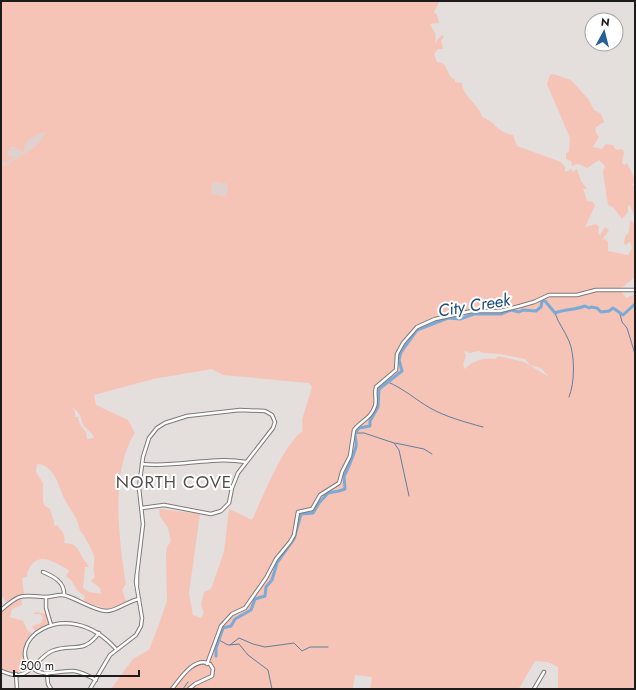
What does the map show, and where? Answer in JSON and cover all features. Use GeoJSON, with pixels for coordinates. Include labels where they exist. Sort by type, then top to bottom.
{"type":"FeatureCollection","features":[{"type":"Feature","properties":{"kind":"street"},"geometry":{"type":"LineString","coordinates":[[208,664],[222,624],[232,614],[247,606],[252,595],[266,578],[276,559],[290,542],[294,535],[298,512],[312,509],[320,495],[339,483],[342,472],[350,456],[354,430],[364,422],[374,410],[376,402],[376,387],[396,370],[397,352],[415,329],[443,316],[476,311],[500,311],[532,303],[549,295],[577,295],[596,290],[608,292],[635,290]]}},
{"type":"Feature","properties":{"kind":"street"},"geometry":{"type":"LineString","coordinates":[[90,689],[105,662],[116,650],[136,634],[140,628],[142,620],[136,582],[143,527],[139,488],[146,445],[154,431],[165,423],[177,418],[219,411],[265,411],[270,413],[273,417],[275,422],[273,428],[246,462],[235,480],[229,503],[221,512],[211,514],[164,505],[142,508]]}},
{"type":"Feature","properties":{"kind":"street"},"geometry":{"type":"LineString","coordinates":[[142,464],[165,465],[215,460],[246,462]]}},
{"type":"Feature","properties":{"kind":"street"},"geometry":{"type":"LineString","coordinates":[[43,572],[56,579],[63,586],[64,595]]}},
{"type":"Feature","properties":{"kind":"street"},"geometry":{"type":"LineString","coordinates":[[1,610],[20,596],[32,594],[46,597],[64,595],[107,611],[114,610],[126,603],[139,600]]}},
{"type":"Feature","properties":{"kind":"street"},"geometry":{"type":"LineString","coordinates":[[46,597],[46,608],[51,625]]}},
{"type":"Feature","properties":{"kind":"street"},"geometry":{"type":"LineString","coordinates":[[96,680],[77,672],[38,672],[26,659],[25,648],[30,638],[40,630],[51,625],[65,623],[77,624],[98,633],[116,650]]}},
{"type":"Feature","properties":{"kind":"street"},"geometry":{"type":"LineString","coordinates":[[1,671],[16,674],[24,673],[53,651],[86,646],[92,642],[98,633]]}},
{"type":"Feature","properties":{"kind":"street"},"geometry":{"type":"LineString","coordinates":[[172,689],[188,670],[200,663],[208,664],[213,669],[212,676],[189,689]]}},
{"type":"Feature","properties":{"kind":"street"},"geometry":{"type":"LineString","coordinates":[[534,689],[544,672]]}},
{"type":"Feature","properties":{"kind":"street"},"geometry":{"type":"LineString","coordinates":[[47,673],[48,684],[51,689]]}},
{"type":"Feature","properties":{"kind":"street"},"geometry":{"type":"LineString","coordinates":[[16,674],[17,689]]}},
{"type":"Feature","properties":{"kind":"shaded area"},"geometry":{"type":"Polygon","coordinates":[[[1,1],[440,1],[434,12],[437,15],[439,23],[430,24],[435,33],[436,45],[437,40],[442,35],[444,37],[441,40],[443,49],[438,49],[434,54],[437,62],[443,64],[453,79],[455,78],[455,82],[462,83],[465,92],[478,108],[482,117],[490,121],[503,132],[513,135],[517,146],[561,162],[565,167],[565,172],[572,169],[572,172],[577,169],[581,181],[587,189],[583,189],[587,201],[593,202],[595,206],[585,227],[596,224],[599,227],[598,234],[600,235],[605,227],[609,230],[602,240],[605,239],[608,242],[608,251],[628,255],[632,248],[630,242],[625,245],[625,237],[629,232],[630,220],[635,224],[635,277],[623,287],[619,288],[626,298],[635,294],[635,689],[558,689],[558,667],[548,662],[535,661],[520,687],[517,689],[370,689],[372,677],[355,675],[353,688],[351,689],[111,689],[133,659],[149,650],[167,601],[166,555],[167,547],[171,541],[168,528],[160,516],[159,509],[200,514],[189,593],[193,615],[201,618],[204,613],[201,605],[204,592],[211,589],[224,552],[229,509],[252,520],[282,458],[296,437],[303,431],[302,420],[312,387],[309,383],[223,375],[212,369],[153,379],[94,395],[96,405],[128,420],[135,433],[127,448],[119,486],[119,528],[126,584],[122,590],[126,601],[114,608],[108,609],[83,602],[85,597],[76,589],[72,581],[66,576],[69,571],[67,569],[49,560],[40,559],[31,565],[27,572],[27,577],[22,578],[24,594],[6,602],[3,597],[1,597],[1,166],[5,166],[34,147],[43,137],[45,132],[36,135],[25,143],[24,152],[14,147],[8,151],[7,156],[14,157],[6,163],[2,161],[1,1]],[[213,182],[211,194],[226,196],[228,184],[213,182]],[[466,351],[464,352],[466,355],[463,365],[465,369],[479,360],[495,359],[498,356],[524,362],[549,377],[541,368],[530,365],[525,359],[479,351],[469,353],[466,351]],[[72,407],[75,412],[75,417],[78,417],[80,425],[86,432],[87,439],[94,438],[84,425],[80,415],[72,407]],[[37,464],[36,472],[43,483],[43,502],[45,506],[50,509],[54,526],[57,525],[62,531],[64,535],[64,543],[71,544],[79,550],[89,567],[85,567],[83,588],[89,592],[101,594],[100,588],[91,581],[95,577],[94,559],[90,546],[80,531],[76,518],[65,500],[53,474],[45,466],[37,464]]]}},
{"type":"Feature","properties":{"kind":"shaded area"},"geometry":{"type":"Polygon","coordinates":[[[553,74],[571,80],[589,100],[594,110],[601,114],[604,122],[596,127],[595,131],[599,137],[593,147],[602,149],[606,144],[613,145],[616,150],[622,149],[624,152],[622,163],[624,165],[627,163],[635,180],[632,185],[635,187],[635,218],[630,205],[628,206],[628,212],[622,219],[614,208],[608,205],[603,172],[605,166],[599,160],[587,168],[578,164],[572,166],[571,161],[566,159],[566,153],[569,152],[570,138],[547,84],[550,75],[553,74]]]}},
{"type":"Feature","properties":{"kind":"shaded area"},"geometry":{"type":"Polygon","coordinates":[[[45,132],[44,139],[5,166],[1,166],[1,159],[2,161],[13,157],[7,157],[7,151],[25,143],[36,135],[45,132]]]}},
{"type":"Feature","properties":{"kind":"shaded area"},"geometry":{"type":"Polygon","coordinates":[[[213,182],[228,184],[226,196],[211,194],[213,182]]]}},
{"type":"Feature","properties":{"kind":"shaded area"},"geometry":{"type":"Polygon","coordinates":[[[21,598],[22,605],[12,609],[10,617],[23,621],[28,631],[32,633],[28,637],[24,646],[24,654],[29,667],[15,673],[1,669],[1,612],[14,601],[21,598]]]}},
{"type":"Feature","properties":{"kind":"shaded area"},"geometry":{"type":"Polygon","coordinates":[[[36,612],[46,614],[49,623],[35,631],[32,626],[41,623],[43,618],[40,614],[33,614],[36,612]]]}},
{"type":"Feature","properties":{"kind":"waterway","name":"City Creek"},"geometry":{"type":"LineString","coordinates":[[216,656],[216,648],[223,628],[231,626],[235,619],[251,610],[255,599],[265,596],[266,587],[272,580],[277,563],[294,539],[301,514],[313,513],[328,493],[345,489],[344,476],[356,447],[355,434],[359,428],[370,426],[370,421],[378,407],[379,389],[402,371],[399,360],[401,352],[417,330],[448,318],[460,319],[474,314],[501,314],[511,310],[519,312],[523,310],[536,311],[541,307],[542,301],[545,301],[555,313],[585,306],[589,308],[597,308],[601,312],[609,311],[613,308],[623,315],[635,304]]}},
{"type":"Feature","properties":{"kind":"waterway"},"geometry":{"type":"LineString","coordinates":[[555,313],[571,347],[573,377],[569,397]]}},
{"type":"Feature","properties":{"kind":"waterway"},"geometry":{"type":"LineString","coordinates":[[620,314],[622,322],[627,328],[635,354]]}},
{"type":"Feature","properties":{"kind":"waterway"},"geometry":{"type":"LineString","coordinates":[[388,382],[442,414],[483,427]]}},
{"type":"Feature","properties":{"kind":"waterway"},"geometry":{"type":"LineString","coordinates":[[355,433],[364,433],[394,443],[399,450],[409,496]]}},
{"type":"Feature","properties":{"kind":"waterway"},"geometry":{"type":"LineString","coordinates":[[395,443],[424,449],[432,454]]}},
{"type":"Feature","properties":{"kind":"waterway"},"geometry":{"type":"LineString","coordinates":[[230,645],[239,638],[265,647],[294,643],[302,651],[310,647],[328,647]]}},
{"type":"Feature","properties":{"kind":"waterway"},"geometry":{"type":"LineString","coordinates":[[219,640],[228,645],[239,644],[248,655],[268,670],[272,689]]}},
{"type":"Feature","properties":{"kind":"waterway","name":"City Creek"},"geometry":{"type":"LineString","coordinates":[[183,689],[188,682]]}},
{"type":"Feature","properties":{"kind":"district","name":"NORTH COVE"},"geometry":{"type":"Point","coordinates":[174,482]}}]}
